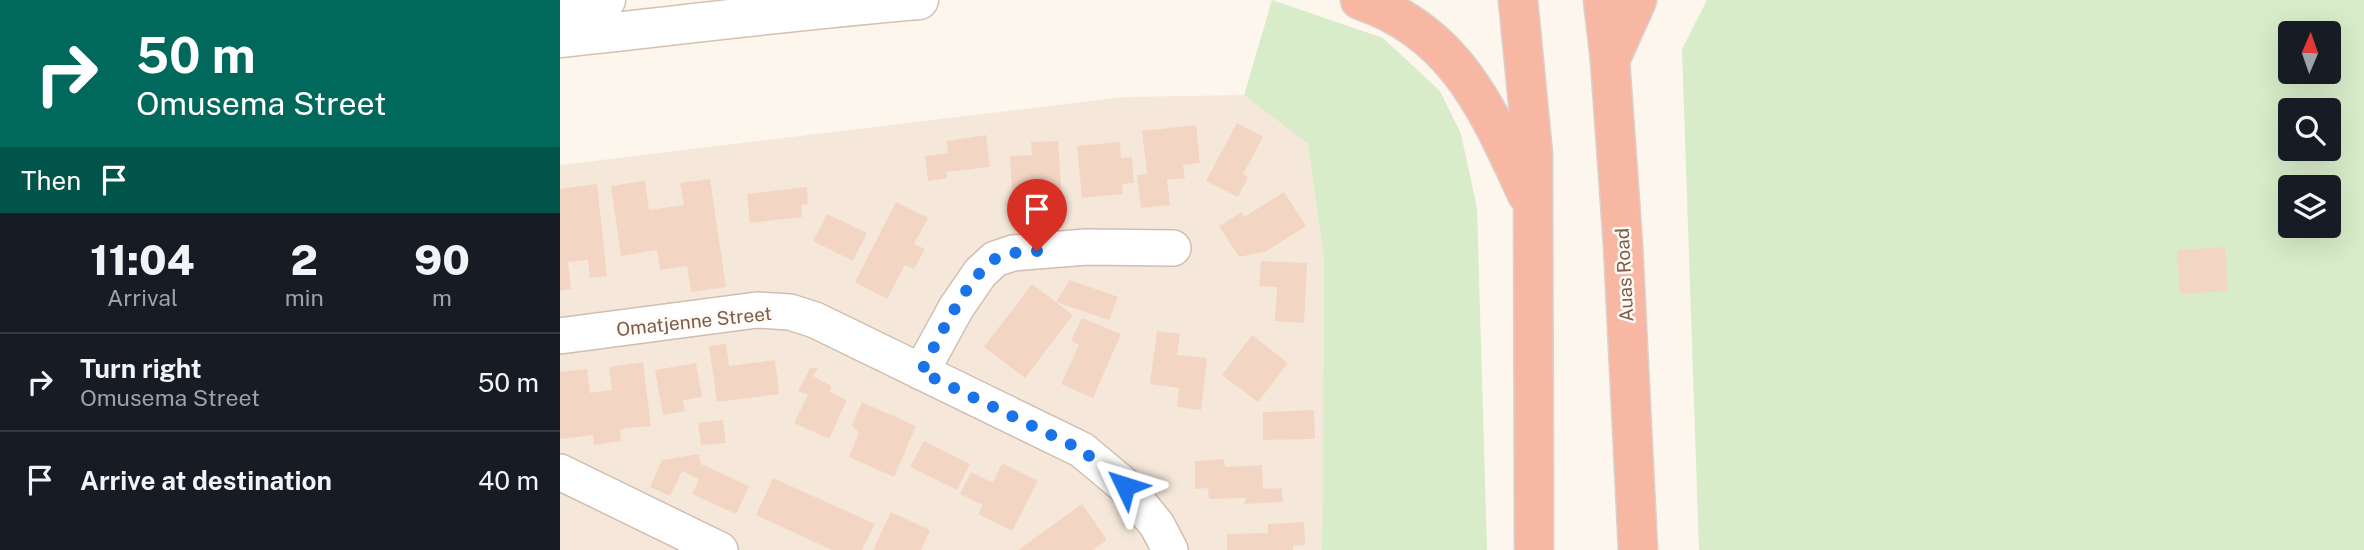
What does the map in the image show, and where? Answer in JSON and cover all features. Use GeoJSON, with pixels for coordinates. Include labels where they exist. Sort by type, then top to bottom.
{"type":"FeatureCollection","features":[{"type":"Feature","properties":{"kind":"highway"},"geometry":{"type":"LineString","coordinates":[[1360,0],[1409,24],[1453,61],[1487,108],[1533,205]]}},
{"type":"Feature","properties":{"kind":"highway"},"geometry":{"type":"LineString","coordinates":[[1518,0],[1533,155],[1534,550]]}},
{"type":"Feature","properties":{"kind":"highway","name":"Auas Road"},"geometry":{"type":"LineString","coordinates":[[1603,0],[1623,245],[1638,550]]}},
{"type":"Feature","properties":{"kind":"highway"},"geometry":{"type":"LineString","coordinates":[[1609,60],[1637,0]]}},
{"type":"Feature","properties":{"kind":"street"},"geometry":{"type":"LineString","coordinates":[[560,4],[606,0]]}},
{"type":"Feature","properties":{"kind":"street"},"geometry":{"type":"LineString","coordinates":[[560,38],[919,0]]}},
{"type":"Feature","properties":{"kind":"street"},"geometry":{"type":"LineString","coordinates":[[921,372],[956,308],[980,273],[995,259],[1013,253],[1086,247],[1173,248]]}},
{"type":"Feature","properties":{"kind":"street","name":"Omatjenne Street"},"geometry":{"type":"LineString","coordinates":[[560,336],[757,310],[790,312],[814,320],[1082,450],[1125,486],[1157,525],[1170,550]]}},
{"type":"Feature","properties":{"kind":"street"},"geometry":{"type":"LineString","coordinates":[[560,472],[720,550]]}},
{"type":"Feature","properties":{"kind":"shaded area"},"geometry":{"type":"Polygon","coordinates":[[[1244,95],[1308,144],[1324,260],[1322,550],[560,550],[560,165],[1123,97],[1244,95]]]}},
{"type":"Feature","properties":{"kind":"green space"},"geometry":{"type":"Polygon","coordinates":[[[1272,0],[1383,38],[1440,91],[1461,134],[1477,208],[1487,550],[1322,550],[1324,260],[1308,144],[1244,95],[1272,0]]]}},
{"type":"Feature","properties":{"kind":"green space"},"geometry":{"type":"Polygon","coordinates":[[[1707,0],[2364,0],[2364,550],[1699,550],[1682,49],[1707,0]]]}},
{"type":"Feature","properties":{"kind":"building"},"geometry":{"type":"Polygon","coordinates":[[[1237,123],[1263,137],[1243,174],[1248,177],[1238,197],[1206,181],[1237,123]]]}},
{"type":"Feature","properties":{"kind":"building"},"geometry":{"type":"Polygon","coordinates":[[[1196,125],[1200,163],[1183,165],[1185,178],[1167,180],[1170,205],[1141,208],[1137,175],[1147,174],[1142,131],[1196,125]]]}},
{"type":"Feature","properties":{"kind":"building"},"geometry":{"type":"Polygon","coordinates":[[[986,135],[990,167],[946,172],[947,178],[928,181],[925,156],[948,153],[947,141],[986,135]]]}},
{"type":"Feature","properties":{"kind":"building"},"geometry":{"type":"Polygon","coordinates":[[[1058,141],[1063,212],[1013,216],[1010,156],[1032,155],[1031,142],[1058,141]]]}},
{"type":"Feature","properties":{"kind":"building"},"geometry":{"type":"Polygon","coordinates":[[[1120,142],[1121,158],[1132,157],[1134,183],[1122,184],[1123,194],[1082,198],[1077,146],[1120,142]]]}},
{"type":"Feature","properties":{"kind":"building"},"geometry":{"type":"Polygon","coordinates":[[[710,179],[726,287],[691,292],[687,266],[660,270],[657,250],[621,256],[611,186],[645,181],[649,210],[684,205],[680,183],[710,179]]]}},
{"type":"Feature","properties":{"kind":"building"},"geometry":{"type":"Polygon","coordinates":[[[597,184],[607,276],[590,278],[588,260],[568,262],[571,289],[560,291],[560,189],[597,184]]]}},
{"type":"Feature","properties":{"kind":"building"},"geometry":{"type":"Polygon","coordinates":[[[807,187],[808,204],[801,205],[802,217],[750,223],[747,194],[807,187]]]}},
{"type":"Feature","properties":{"kind":"building"},"geometry":{"type":"Polygon","coordinates":[[[1284,192],[1306,226],[1267,251],[1239,257],[1219,226],[1242,212],[1244,217],[1284,192]]]}},
{"type":"Feature","properties":{"kind":"building"},"geometry":{"type":"Polygon","coordinates":[[[896,202],[928,218],[914,244],[925,249],[914,269],[905,265],[887,299],[855,282],[896,202]]]}},
{"type":"Feature","properties":{"kind":"building"},"geometry":{"type":"Polygon","coordinates":[[[827,214],[867,233],[853,261],[813,241],[827,214]]]}},
{"type":"Feature","properties":{"kind":"building"},"geometry":{"type":"Polygon","coordinates":[[[2225,247],[2228,291],[2180,294],[2177,250],[2225,247]]]}},
{"type":"Feature","properties":{"kind":"building"},"geometry":{"type":"Polygon","coordinates":[[[1261,261],[1307,263],[1304,323],[1275,321],[1277,287],[1259,286],[1261,261]]]}},
{"type":"Feature","properties":{"kind":"building"},"geometry":{"type":"Polygon","coordinates":[[[1070,280],[1118,297],[1109,320],[1056,302],[1070,280]]]}},
{"type":"Feature","properties":{"kind":"building"},"geometry":{"type":"Polygon","coordinates":[[[1032,284],[1073,315],[1025,378],[984,347],[1032,284]]]}},
{"type":"Feature","properties":{"kind":"building"},"geometry":{"type":"Polygon","coordinates":[[[1082,318],[1121,334],[1093,398],[1061,384],[1079,345],[1071,341],[1082,318]]]}},
{"type":"Feature","properties":{"kind":"building"},"geometry":{"type":"Polygon","coordinates":[[[1157,331],[1180,334],[1177,355],[1207,358],[1201,410],[1177,407],[1179,388],[1150,384],[1157,331]]]}},
{"type":"Feature","properties":{"kind":"building"},"geometry":{"type":"Polygon","coordinates":[[[1252,335],[1288,363],[1258,402],[1222,375],[1252,335]]]}},
{"type":"Feature","properties":{"kind":"building"},"geometry":{"type":"Polygon","coordinates":[[[726,344],[729,366],[775,360],[779,394],[717,402],[709,346],[726,344]]]}},
{"type":"Feature","properties":{"kind":"building"},"geometry":{"type":"Polygon","coordinates":[[[643,362],[651,426],[620,429],[621,441],[594,445],[593,435],[560,439],[560,372],[587,369],[590,393],[612,390],[609,367],[643,362]]]}},
{"type":"Feature","properties":{"kind":"building"},"geometry":{"type":"Polygon","coordinates":[[[696,363],[702,397],[683,400],[685,411],[663,415],[655,370],[696,363]]]}},
{"type":"Feature","properties":{"kind":"building"},"geometry":{"type":"Polygon","coordinates":[[[810,368],[818,368],[813,376],[831,386],[830,392],[847,400],[829,439],[794,423],[808,395],[798,391],[810,368]]]}},
{"type":"Feature","properties":{"kind":"building"},"geometry":{"type":"Polygon","coordinates":[[[862,402],[916,426],[894,477],[849,457],[859,433],[852,425],[862,402]]]}},
{"type":"Feature","properties":{"kind":"building"},"geometry":{"type":"Polygon","coordinates":[[[1314,410],[1315,439],[1263,440],[1263,412],[1314,410]]]}},
{"type":"Feature","properties":{"kind":"building"},"geometry":{"type":"Polygon","coordinates":[[[723,420],[726,443],[701,445],[698,423],[723,420]]]}},
{"type":"Feature","properties":{"kind":"building"},"geometry":{"type":"Polygon","coordinates":[[[924,441],[970,464],[957,490],[910,467],[924,441]]]}},
{"type":"Feature","properties":{"kind":"building"},"geometry":{"type":"Polygon","coordinates":[[[699,454],[701,464],[749,486],[736,514],[692,494],[699,479],[682,471],[670,496],[650,487],[662,460],[699,454]]]}},
{"type":"Feature","properties":{"kind":"building"},"geometry":{"type":"Polygon","coordinates":[[[1224,459],[1225,467],[1262,465],[1263,489],[1282,488],[1283,502],[1244,504],[1246,498],[1209,499],[1208,488],[1195,489],[1195,461],[1224,459]]]}},
{"type":"Feature","properties":{"kind":"building"},"geometry":{"type":"Polygon","coordinates":[[[1002,463],[1038,481],[1012,531],[978,514],[983,505],[960,494],[971,472],[993,483],[1002,463]]]}},
{"type":"Feature","properties":{"kind":"building"},"geometry":{"type":"Polygon","coordinates":[[[773,478],[875,524],[862,550],[832,550],[756,515],[773,478]]]}},
{"type":"Feature","properties":{"kind":"building"},"geometry":{"type":"Polygon","coordinates":[[[1082,504],[1107,540],[1093,550],[1018,550],[1082,504]]]}},
{"type":"Feature","properties":{"kind":"building"},"geometry":{"type":"Polygon","coordinates":[[[891,512],[930,530],[921,550],[873,550],[891,512]]]}},
{"type":"Feature","properties":{"kind":"building"},"geometry":{"type":"Polygon","coordinates":[[[1304,522],[1305,545],[1293,546],[1293,550],[1227,550],[1227,534],[1268,533],[1268,524],[1304,522]]]}},
{"type":"Feature","properties":{"kind":"route"},"geometry":{"type":"LineString","coordinates":[[1037,251],[1013,253],[995,259],[980,273],[956,308],[921,372],[1082,450],[1125,486]]}}]}
